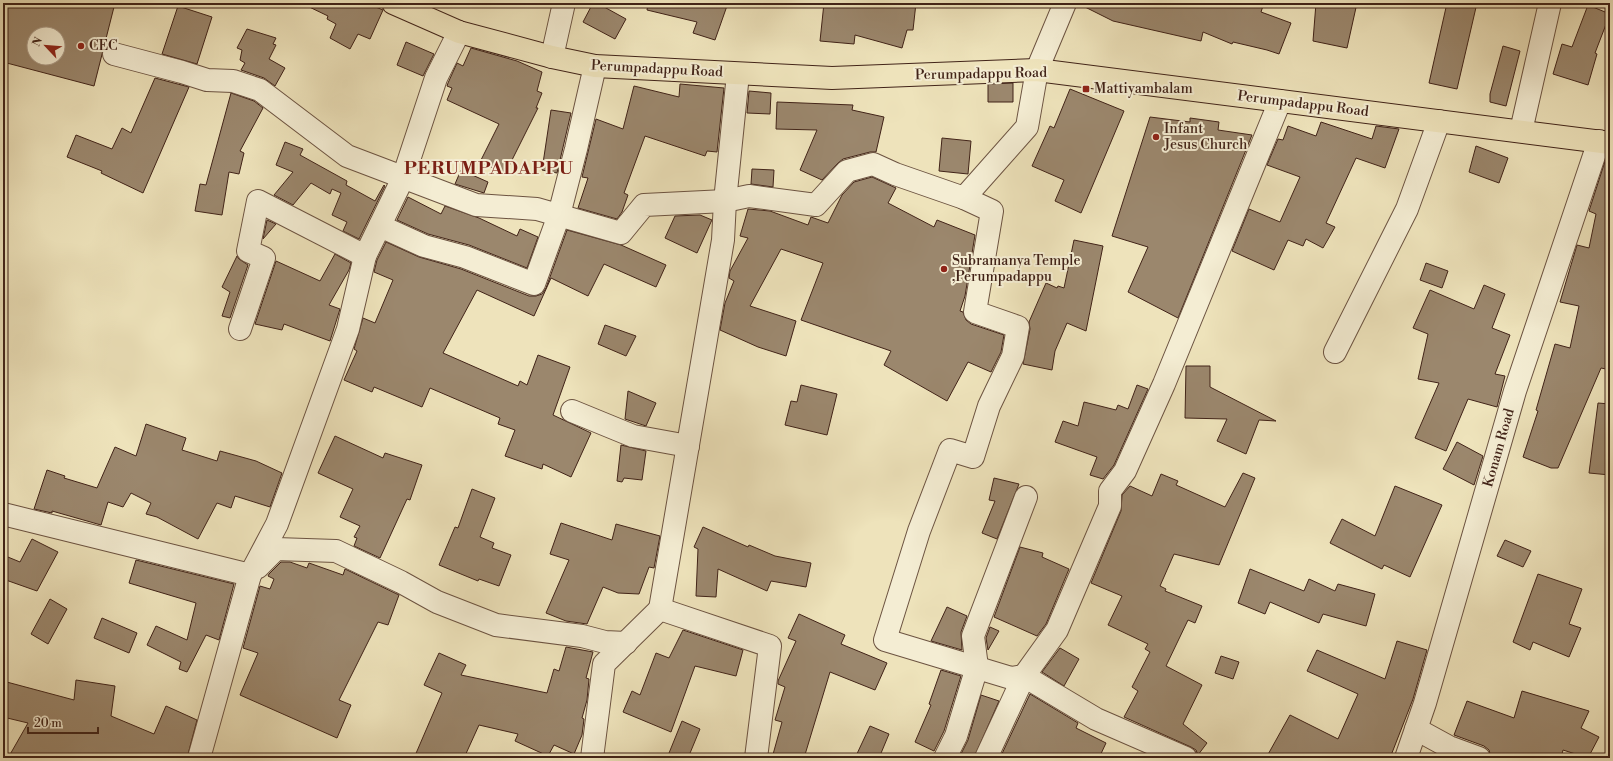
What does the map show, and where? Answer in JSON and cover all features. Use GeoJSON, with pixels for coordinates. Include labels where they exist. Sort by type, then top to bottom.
{"type":"FeatureCollection","features":[{"type":"Feature","properties":{"kind":"main road","name":"Perumpadappu Road"},"geometry":{"type":"LineString","coordinates":[[393,3],[459,32],[552,57],[595,66],[832,78],[1037,70],[1604,142]]}},
{"type":"Feature","properties":{"kind":"street"},"geometry":{"type":"LineString","coordinates":[[552,57],[564,3]]}},
{"type":"Feature","properties":{"kind":"street"},"geometry":{"type":"LineString","coordinates":[[964,198],[1027,127],[1037,70],[1065,3]]}},
{"type":"Feature","properties":{"kind":"street"},"geometry":{"type":"LineString","coordinates":[[1520,131],[1550,3]]}},
{"type":"Feature","properties":{"kind":"street"},"geometry":{"type":"LineString","coordinates":[[199,758],[250,575],[278,524],[348,329],[365,256],[403,178],[436,78],[459,32]]}},
{"type":"Feature","properties":{"kind":"street"},"geometry":{"type":"LineString","coordinates":[[114,54],[206,80],[233,81],[260,90],[347,156],[476,205],[537,209],[621,233],[644,205],[725,201],[749,196],[816,205],[847,171],[873,164],[895,174],[964,198],[992,211],[976,312],[1018,327],[1013,356],[989,406],[973,457],[950,450],[919,532],[885,640],[1011,678],[1024,676],[1096,719],[1186,758]]}},
{"type":"Feature","properties":{"kind":"street"},"geometry":{"type":"LineString","coordinates":[[380,226],[424,246],[465,257],[534,284],[559,215],[595,66]]}},
{"type":"Feature","properties":{"kind":"street"},"geometry":{"type":"LineString","coordinates":[[592,758],[604,664],[660,609],[723,240],[725,201],[738,74]]}},
{"type":"Feature","properties":{"kind":"street"},"geometry":{"type":"LineString","coordinates":[[986,758],[1024,676],[1057,630],[1110,506],[1110,491],[1125,471],[1164,384],[1280,101]]}},
{"type":"Feature","properties":{"kind":"street"},"geometry":{"type":"LineString","coordinates":[[1335,352],[1407,209],[1439,121]]}},
{"type":"Feature","properties":{"kind":"street","name":"Konam Road"},"geometry":{"type":"LineString","coordinates":[[1406,758],[1416,729],[1515,391],[1604,142]]}},
{"type":"Feature","properties":{"kind":"street"},"geometry":{"type":"LineString","coordinates":[[240,329],[264,258],[248,251],[258,201],[365,256]]}},
{"type":"Feature","properties":{"kind":"street"},"geometry":{"type":"LineString","coordinates":[[572,412],[633,436],[688,446]]}},
{"type":"Feature","properties":{"kind":"street"},"geometry":{"type":"LineString","coordinates":[[945,758],[956,736],[977,667],[973,636],[1026,497]]}},
{"type":"Feature","properties":{"kind":"street"},"geometry":{"type":"LineString","coordinates":[[3,514],[250,575]]}},
{"type":"Feature","properties":{"kind":"street"},"geometry":{"type":"LineString","coordinates":[[250,575],[276,549],[336,552],[401,582],[436,602],[496,625],[582,636],[605,642],[626,643]]}},
{"type":"Feature","properties":{"kind":"street"},"geometry":{"type":"LineString","coordinates":[[660,609],[770,646],[756,758]]}},
{"type":"Feature","properties":{"kind":"street"},"geometry":{"type":"LineString","coordinates":[[1416,729],[1450,747],[1479,758]]}},
{"type":"Feature","properties":{"kind":"building","name":"CEC"},"geometry":{"type":"Polygon","coordinates":[[[3,3],[115,3],[94,86],[3,62],[3,3]]]}},
{"type":"Feature","properties":{"kind":"building"},"geometry":{"type":"Polygon","coordinates":[[[301,3],[366,3],[383,10],[370,39],[358,34],[350,49],[330,38],[336,24],[327,19],[328,16],[301,3]]]}},
{"type":"Feature","properties":{"kind":"building"},"geometry":{"type":"Polygon","coordinates":[[[593,3],[597,3],[626,19],[615,39],[583,22],[593,3]]]}},
{"type":"Feature","properties":{"kind":"building"},"geometry":{"type":"Polygon","coordinates":[[[648,3],[728,3],[715,40],[693,33],[697,22],[647,10],[648,3]]]}},
{"type":"Feature","properties":{"kind":"building"},"geometry":{"type":"Polygon","coordinates":[[[824,3],[916,3],[913,30],[907,30],[902,48],[855,35],[854,44],[820,41],[824,3]]]}},
{"type":"Feature","properties":{"kind":"building"},"geometry":{"type":"Polygon","coordinates":[[[1077,3],[1264,3],[1261,12],[1291,23],[1279,54],[1233,42],[1232,44],[1203,32],[1201,41],[1113,21],[1077,3]]]}},
{"type":"Feature","properties":{"kind":"building"},"geometry":{"type":"Polygon","coordinates":[[[1316,3],[1357,3],[1347,48],[1313,41],[1316,3]]]}},
{"type":"Feature","properties":{"kind":"building"},"geometry":{"type":"Polygon","coordinates":[[[1447,3],[1477,3],[1457,89],[1429,83],[1447,3]]]}},
{"type":"Feature","properties":{"kind":"building"},"geometry":{"type":"Polygon","coordinates":[[[1588,5],[1610,14],[1595,53],[1597,54],[1588,85],[1553,74],[1562,44],[1572,47],[1588,5]]]}},
{"type":"Feature","properties":{"kind":"building"},"geometry":{"type":"Polygon","coordinates":[[[178,6],[212,17],[197,64],[162,54],[178,6]]]}},
{"type":"Feature","properties":{"kind":"building"},"geometry":{"type":"Polygon","coordinates":[[[247,29],[276,38],[273,44],[276,45],[269,59],[285,68],[275,86],[264,78],[241,70],[245,63],[240,60],[242,50],[237,48],[247,29]]]}},
{"type":"Feature","properties":{"kind":"building"},"geometry":{"type":"Polygon","coordinates":[[[406,42],[434,54],[423,76],[397,65],[406,42]]]}},
{"type":"Feature","properties":{"kind":"building"},"geometry":{"type":"Polygon","coordinates":[[[1503,46],[1520,51],[1506,106],[1490,102],[1490,94],[1503,46]]]}},
{"type":"Feature","properties":{"kind":"building"},"geometry":{"type":"Polygon","coordinates":[[[471,48],[517,61],[542,72],[537,91],[542,93],[536,108],[538,108],[505,174],[480,162],[499,124],[447,100],[452,88],[447,86],[457,63],[463,66],[471,48]]]}},
{"type":"Feature","properties":{"kind":"building"},"geometry":{"type":"Polygon","coordinates":[[[155,78],[189,87],[143,193],[101,173],[102,171],[67,157],[76,135],[112,149],[122,128],[131,133],[155,78]]]}},
{"type":"Feature","properties":{"kind":"building"},"geometry":{"type":"Polygon","coordinates":[[[1013,83],[1013,102],[988,102],[988,84],[1013,83]]]}},
{"type":"Feature","properties":{"kind":"building"},"geometry":{"type":"Polygon","coordinates":[[[680,84],[724,88],[717,152],[707,151],[705,156],[645,136],[624,193],[628,195],[622,212],[617,219],[578,208],[588,178],[582,177],[596,119],[623,129],[634,86],[679,97],[680,84]]]}},
{"type":"Feature","properties":{"kind":"building"},"geometry":{"type":"Polygon","coordinates":[[[1070,89],[1124,111],[1081,213],[1055,201],[1064,180],[1032,166],[1050,126],[1054,128],[1070,89]]]}},
{"type":"Feature","properties":{"kind":"building"},"geometry":{"type":"Polygon","coordinates":[[[749,91],[771,93],[770,114],[747,113],[749,91]]]}},
{"type":"Feature","properties":{"kind":"building"},"geometry":{"type":"Polygon","coordinates":[[[231,93],[254,101],[263,108],[240,151],[244,153],[239,174],[229,172],[222,215],[195,211],[200,184],[206,185],[231,93]]]}},
{"type":"Feature","properties":{"kind":"building"},"geometry":{"type":"Polygon","coordinates":[[[777,102],[853,105],[852,110],[884,117],[876,152],[870,152],[843,159],[822,180],[800,170],[817,130],[776,129],[777,102]]]}},
{"type":"Feature","properties":{"kind":"building"},"geometry":{"type":"Polygon","coordinates":[[[551,110],[571,113],[557,173],[542,170],[551,110]]]}},
{"type":"Feature","properties":{"kind":"building"},"geometry":{"type":"Polygon","coordinates":[[[1150,117],[1190,122],[1190,118],[1219,122],[1218,130],[1252,135],[1178,318],[1128,292],[1148,247],[1112,236],[1150,117]]]}},
{"type":"Feature","properties":{"kind":"building"},"geometry":{"type":"Polygon","coordinates":[[[1321,122],[1372,139],[1376,126],[1399,129],[1385,168],[1356,158],[1326,223],[1335,227],[1323,248],[1306,239],[1303,246],[1288,240],[1274,270],[1232,251],[1249,209],[1280,222],[1300,177],[1267,165],[1278,139],[1283,140],[1288,126],[1316,136],[1321,122]]]}},
{"type":"Feature","properties":{"kind":"building"},"geometry":{"type":"Polygon","coordinates":[[[942,138],[971,141],[968,174],[939,171],[942,138]]]}},
{"type":"Feature","properties":{"kind":"building"},"geometry":{"type":"Polygon","coordinates":[[[285,142],[303,149],[300,155],[347,181],[346,185],[375,201],[384,185],[385,186],[359,239],[343,231],[347,222],[332,215],[341,193],[332,189],[330,194],[311,183],[293,205],[274,195],[293,172],[276,165],[285,142]]]}},
{"type":"Feature","properties":{"kind":"building"},"geometry":{"type":"Polygon","coordinates":[[[1476,146],[1508,158],[1499,183],[1469,172],[1476,146]]]}},
{"type":"Feature","properties":{"kind":"building"},"geometry":{"type":"Polygon","coordinates":[[[1607,155],[1610,155],[1610,357],[1606,369],[1601,368],[1558,468],[1551,468],[1523,457],[1538,411],[1536,410],[1555,344],[1570,348],[1579,306],[1560,302],[1577,245],[1589,248],[1596,214],[1589,211],[1607,155]]]}},
{"type":"Feature","properties":{"kind":"building"},"geometry":{"type":"Polygon","coordinates":[[[752,169],[774,170],[773,187],[751,184],[752,169]]]}},
{"type":"Feature","properties":{"kind":"building"},"geometry":{"type":"Polygon","coordinates":[[[461,170],[488,182],[484,193],[455,184],[461,170]]]}},
{"type":"Feature","properties":{"kind":"building"},"geometry":{"type":"Polygon","coordinates":[[[872,177],[896,188],[888,203],[934,227],[937,220],[975,235],[965,296],[960,311],[963,312],[966,320],[971,324],[1004,335],[1001,352],[991,372],[968,362],[947,401],[884,365],[891,351],[801,320],[823,263],[781,249],[750,306],[796,321],[786,356],[758,347],[720,330],[725,303],[734,281],[729,278],[730,271],[748,238],[740,236],[748,209],[770,211],[808,225],[811,217],[828,223],[842,195],[854,182],[872,177]]]}},
{"type":"Feature","properties":{"kind":"building"},"geometry":{"type":"Polygon","coordinates":[[[408,197],[441,214],[445,206],[479,218],[517,236],[520,229],[538,237],[527,268],[469,245],[428,234],[397,220],[408,197]]]}},
{"type":"Feature","properties":{"kind":"building"},"geometry":{"type":"Polygon","coordinates":[[[700,215],[712,220],[697,253],[665,238],[675,216],[700,215]]]}},
{"type":"Feature","properties":{"kind":"building"},"geometry":{"type":"Polygon","coordinates":[[[267,220],[276,224],[263,239],[267,220]]]}},
{"type":"Feature","properties":{"kind":"building"},"geometry":{"type":"Polygon","coordinates":[[[567,230],[621,245],[666,265],[656,287],[604,264],[588,296],[551,278],[534,316],[477,290],[443,353],[518,386],[520,381],[527,385],[538,355],[570,367],[553,415],[591,433],[571,477],[543,464],[542,469],[505,456],[515,430],[498,424],[500,418],[430,388],[422,407],[374,387],[372,392],[344,380],[357,351],[354,349],[363,318],[375,323],[393,280],[374,272],[377,260],[386,242],[419,257],[461,269],[529,296],[536,296],[542,294],[546,288],[567,230]]]}},
{"type":"Feature","properties":{"kind":"building"},"geometry":{"type":"Polygon","coordinates":[[[1074,240],[1103,246],[1086,331],[1067,323],[1055,351],[1052,370],[1023,364],[1030,329],[1029,322],[1046,283],[1057,288],[1058,286],[1064,288],[1074,240]]]}},
{"type":"Feature","properties":{"kind":"building"},"geometry":{"type":"Polygon","coordinates":[[[335,254],[351,263],[349,270],[329,305],[340,309],[330,341],[284,324],[282,330],[255,324],[276,261],[320,281],[335,254]]]}},
{"type":"Feature","properties":{"kind":"building"},"geometry":{"type":"Polygon","coordinates":[[[237,256],[248,265],[230,318],[222,316],[230,292],[222,287],[237,256]]]}},
{"type":"Feature","properties":{"kind":"building"},"geometry":{"type":"Polygon","coordinates":[[[1426,263],[1448,271],[1442,288],[1420,280],[1426,263]]]}},
{"type":"Feature","properties":{"kind":"building"},"geometry":{"type":"Polygon","coordinates":[[[1484,285],[1505,294],[1492,328],[1510,335],[1495,374],[1505,376],[1497,407],[1468,399],[1446,451],[1415,438],[1439,383],[1418,379],[1428,334],[1413,328],[1430,290],[1474,309],[1484,285]]]}},
{"type":"Feature","properties":{"kind":"building"},"geometry":{"type":"Polygon","coordinates":[[[605,325],[636,336],[626,356],[598,344],[605,325]]]}},
{"type":"Feature","properties":{"kind":"building"},"geometry":{"type":"Polygon","coordinates":[[[1186,366],[1210,366],[1210,387],[1276,421],[1259,420],[1246,454],[1217,441],[1227,419],[1185,418],[1186,366]]]}},
{"type":"Feature","properties":{"kind":"building"},"geometry":{"type":"Polygon","coordinates":[[[801,385],[837,394],[827,435],[785,425],[791,401],[797,402],[801,385]]]}},
{"type":"Feature","properties":{"kind":"building"},"geometry":{"type":"Polygon","coordinates":[[[1137,385],[1148,389],[1114,465],[1103,479],[1090,475],[1097,457],[1055,442],[1063,421],[1078,426],[1084,402],[1116,410],[1118,405],[1128,409],[1137,385]]]}},
{"type":"Feature","properties":{"kind":"building"},"geometry":{"type":"Polygon","coordinates":[[[628,391],[656,403],[646,426],[625,419],[628,391]]]}},
{"type":"Feature","properties":{"kind":"building"},"geometry":{"type":"Polygon","coordinates":[[[1598,403],[1610,404],[1610,475],[1589,473],[1598,403]]]}},
{"type":"Feature","properties":{"kind":"building"},"geometry":{"type":"Polygon","coordinates":[[[146,424],[186,438],[182,450],[217,461],[220,451],[256,461],[282,473],[270,507],[235,496],[231,508],[217,503],[198,539],[157,517],[146,514],[151,503],[131,493],[123,507],[108,502],[101,525],[52,511],[52,513],[34,509],[47,470],[65,476],[64,478],[97,488],[115,447],[136,456],[146,424]]]}},
{"type":"Feature","properties":{"kind":"building"},"geometry":{"type":"Polygon","coordinates":[[[335,436],[383,458],[385,453],[422,465],[410,500],[407,499],[380,558],[354,546],[357,538],[354,537],[360,526],[340,517],[353,489],[318,473],[335,436]]]}},
{"type":"Feature","properties":{"kind":"building"},"geometry":{"type":"Polygon","coordinates":[[[1457,442],[1483,456],[1474,485],[1443,469],[1457,442]]]}},
{"type":"Feature","properties":{"kind":"building"},"geometry":{"type":"Polygon","coordinates":[[[621,445],[646,451],[642,480],[624,478],[622,482],[617,481],[621,445]]]}},
{"type":"Feature","properties":{"kind":"building"},"geometry":{"type":"Polygon","coordinates":[[[1243,473],[1255,478],[1219,565],[1174,554],[1160,586],[1166,589],[1165,591],[1202,606],[1195,623],[1188,620],[1166,666],[1202,685],[1183,724],[1207,743],[1198,755],[1196,750],[1191,747],[1124,717],[1138,691],[1132,687],[1150,652],[1145,649],[1148,644],[1108,625],[1122,596],[1091,583],[1121,511],[1122,495],[1130,486],[1152,496],[1161,474],[1178,481],[1176,485],[1225,507],[1243,473]]]}},
{"type":"Feature","properties":{"kind":"building"},"geometry":{"type":"Polygon","coordinates":[[[994,478],[1019,484],[997,539],[982,533],[995,501],[989,500],[994,478]]]}},
{"type":"Feature","properties":{"kind":"building"},"geometry":{"type":"Polygon","coordinates":[[[1395,486],[1442,505],[1410,577],[1384,565],[1382,569],[1330,543],[1342,519],[1375,536],[1395,486]]]}},
{"type":"Feature","properties":{"kind":"building"},"geometry":{"type":"Polygon","coordinates":[[[472,489],[495,498],[480,537],[494,543],[492,548],[511,555],[499,586],[479,579],[478,581],[439,565],[455,527],[458,528],[472,489]]]}},
{"type":"Feature","properties":{"kind":"building"},"geometry":{"type":"Polygon","coordinates":[[[561,523],[612,540],[616,524],[660,536],[654,568],[649,567],[639,594],[618,593],[603,587],[587,624],[566,621],[546,613],[569,560],[550,554],[561,523]]]}},
{"type":"Feature","properties":{"kind":"building"},"geometry":{"type":"Polygon","coordinates":[[[703,527],[748,547],[749,545],[775,556],[811,563],[806,587],[771,581],[767,591],[718,569],[716,597],[696,596],[698,549],[694,547],[703,527]]]}},
{"type":"Feature","properties":{"kind":"building"},"geometry":{"type":"Polygon","coordinates":[[[32,539],[58,552],[37,591],[3,579],[3,555],[20,562],[32,539]]]}},
{"type":"Feature","properties":{"kind":"building"},"geometry":{"type":"Polygon","coordinates":[[[1505,540],[1531,551],[1523,567],[1497,556],[1505,540]]]}},
{"type":"Feature","properties":{"kind":"building"},"geometry":{"type":"Polygon","coordinates":[[[1020,547],[1043,553],[1042,557],[1069,569],[1046,624],[1037,636],[994,617],[1020,547]]]}},
{"type":"Feature","properties":{"kind":"building"},"geometry":{"type":"Polygon","coordinates":[[[136,560],[234,584],[219,640],[206,635],[187,672],[179,669],[181,662],[147,645],[156,626],[187,640],[196,603],[129,583],[136,560]]]}},
{"type":"Feature","properties":{"kind":"building"},"geometry":{"type":"Polygon","coordinates":[[[281,562],[290,562],[307,568],[309,563],[343,575],[345,569],[399,595],[388,625],[378,622],[339,700],[351,705],[337,738],[240,695],[258,653],[243,648],[260,586],[270,589],[274,579],[268,576],[281,562]]]}},
{"type":"Feature","properties":{"kind":"building"},"geometry":{"type":"Polygon","coordinates":[[[1250,569],[1304,591],[1309,579],[1335,591],[1338,584],[1375,594],[1366,626],[1323,614],[1319,623],[1270,602],[1265,614],[1238,603],[1250,569]]]}},
{"type":"Feature","properties":{"kind":"building"},"geometry":{"type":"Polygon","coordinates":[[[1538,574],[1582,589],[1569,624],[1581,628],[1569,657],[1533,642],[1530,650],[1513,642],[1538,574]]]}},
{"type":"Feature","properties":{"kind":"building"},"geometry":{"type":"Polygon","coordinates":[[[50,599],[67,609],[48,644],[31,634],[50,599]]]}},
{"type":"Feature","properties":{"kind":"building"},"geometry":{"type":"Polygon","coordinates":[[[947,607],[967,616],[961,632],[962,650],[931,641],[947,607]]]}},
{"type":"Feature","properties":{"kind":"building"},"geometry":{"type":"Polygon","coordinates":[[[799,614],[845,635],[841,644],[887,663],[875,690],[830,672],[804,758],[772,758],[782,722],[775,720],[785,687],[778,684],[778,681],[796,641],[788,638],[799,614]]]}},
{"type":"Feature","properties":{"kind":"building"},"geometry":{"type":"Polygon","coordinates":[[[102,618],[137,633],[129,653],[94,638],[102,618]]]}},
{"type":"Feature","properties":{"kind":"building"},"geometry":{"type":"Polygon","coordinates":[[[990,627],[999,631],[988,650],[986,638],[990,627]]]}},
{"type":"Feature","properties":{"kind":"building"},"geometry":{"type":"Polygon","coordinates":[[[683,630],[743,650],[736,676],[695,666],[671,732],[623,712],[632,691],[640,695],[656,653],[669,658],[683,630]]]}},
{"type":"Feature","properties":{"kind":"building"},"geometry":{"type":"Polygon","coordinates":[[[1397,641],[1427,650],[1413,699],[1390,758],[1266,758],[1290,715],[1338,739],[1358,694],[1307,671],[1317,650],[1385,679],[1397,641]]]}},
{"type":"Feature","properties":{"kind":"building"},"geometry":{"type":"Polygon","coordinates":[[[566,647],[593,652],[586,678],[589,679],[587,700],[582,718],[584,719],[582,735],[574,754],[554,745],[548,756],[515,741],[518,734],[479,725],[464,758],[414,758],[442,693],[424,685],[439,653],[466,665],[461,675],[547,693],[554,669],[559,671],[566,647]]]}},
{"type":"Feature","properties":{"kind":"building"},"geometry":{"type":"Polygon","coordinates":[[[1060,648],[1079,659],[1064,686],[1042,672],[1060,648]]]}},
{"type":"Feature","properties":{"kind":"building"},"geometry":{"type":"Polygon","coordinates":[[[1221,656],[1239,662],[1233,679],[1215,673],[1221,656]]]}},
{"type":"Feature","properties":{"kind":"building"},"geometry":{"type":"Polygon","coordinates":[[[941,670],[961,676],[944,731],[934,751],[915,742],[931,705],[929,704],[941,670]]]}},
{"type":"Feature","properties":{"kind":"building"},"geometry":{"type":"Polygon","coordinates":[[[76,680],[115,686],[111,716],[154,734],[166,706],[197,720],[187,758],[8,758],[28,723],[3,717],[3,681],[74,700],[76,680]]]}},
{"type":"Feature","properties":{"kind":"building"},"geometry":{"type":"Polygon","coordinates":[[[1522,691],[1589,711],[1581,728],[1599,737],[1588,758],[1563,750],[1561,758],[1491,758],[1489,750],[1484,746],[1454,735],[1467,701],[1514,718],[1522,691]]]}},
{"type":"Feature","properties":{"kind":"building"},"geometry":{"type":"Polygon","coordinates":[[[1030,694],[1078,723],[1076,728],[1106,743],[1099,758],[1000,758],[1030,694]]]}},
{"type":"Feature","properties":{"kind":"building"},"geometry":{"type":"Polygon","coordinates":[[[981,695],[999,701],[974,758],[959,758],[968,740],[981,695]]]}},
{"type":"Feature","properties":{"kind":"building"},"geometry":{"type":"Polygon","coordinates":[[[682,721],[700,729],[688,758],[667,758],[682,721]]]}},
{"type":"Feature","properties":{"kind":"building"},"geometry":{"type":"Polygon","coordinates":[[[870,726],[889,734],[879,758],[855,758],[870,726]]]}},
{"type":"Feature","properties":{"kind":"place","name":"CEC"},"geometry":{"type":"Point","coordinates":[81,46]}},
{"type":"Feature","properties":{"kind":"place","name":"Mattiyambalam"},"geometry":{"type":"Point","coordinates":[1086,89]}},
{"type":"Feature","properties":{"kind":"place","name":"Infant Jesus Church"},"geometry":{"type":"Point","coordinates":[1156,137]}},
{"type":"Feature","properties":{"kind":"place","name":"Subramanya Temple ,Perumpadappu"},"geometry":{"type":"Point","coordinates":[944,269]}},
{"type":"Feature","properties":{"kind":"district","name":"PERUMPADAPPU"},"geometry":{"type":"Point","coordinates":[489,168]}}]}
